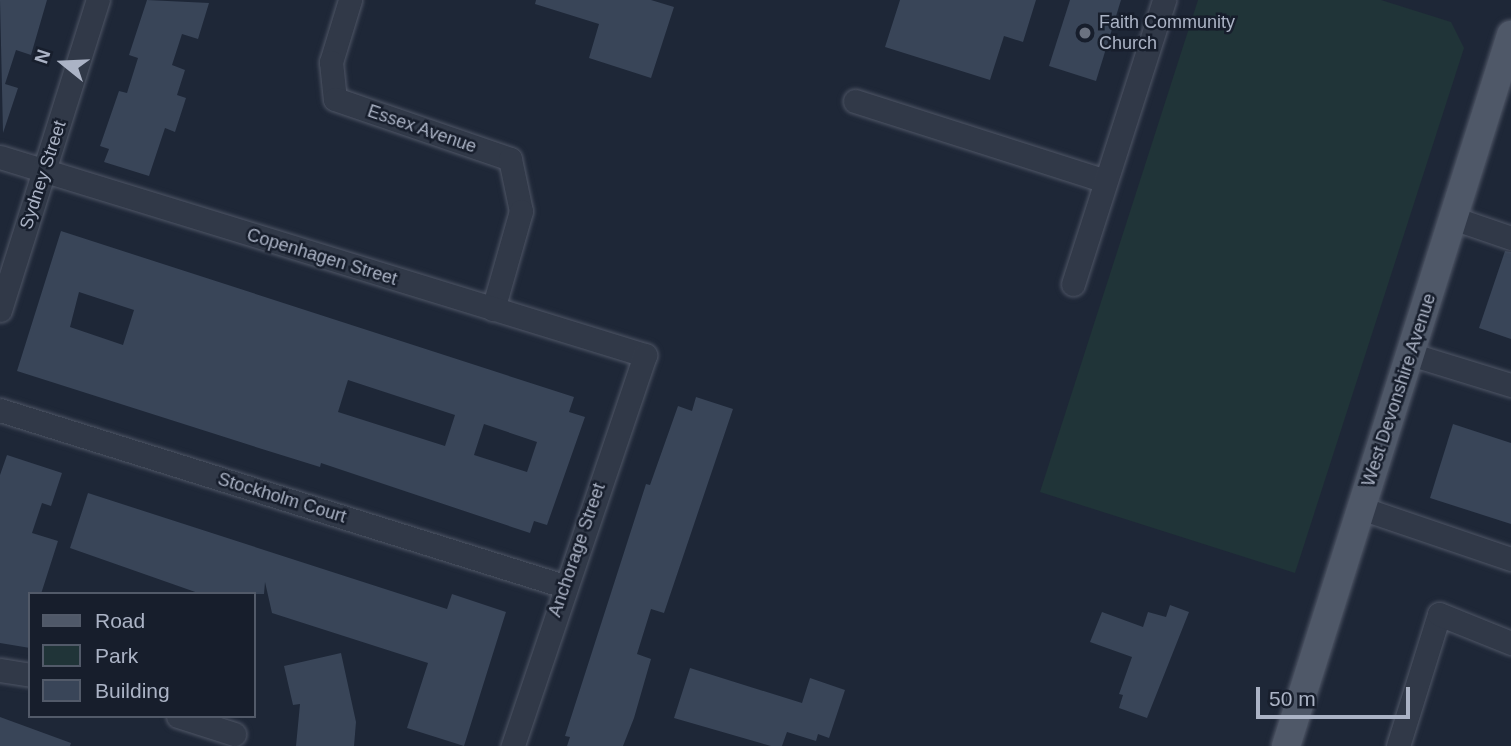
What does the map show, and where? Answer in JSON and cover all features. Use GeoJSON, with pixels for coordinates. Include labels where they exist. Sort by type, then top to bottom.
{"type":"FeatureCollection","features":[{"type":"Feature","properties":{"kind":"main road","name":"West Devonshire Avenue"},"geometry":{"type":"LineString","coordinates":[[1286,746],[1511,35]]}},
{"type":"Feature","properties":{"kind":"street","name":"Sydney Street"},"geometry":{"type":"LineString","coordinates":[[0,310],[98,0]]}},
{"type":"Feature","properties":{"kind":"street","name":"Essex Avenue"},"geometry":{"type":"LineString","coordinates":[[350,0],[331,62],[334,99],[510,159],[521,211],[494,309]]}},
{"type":"Feature","properties":{"kind":"street"},"geometry":{"type":"LineString","coordinates":[[1073,284],[1164,0]]}},
{"type":"Feature","properties":{"kind":"street"},"geometry":{"type":"LineString","coordinates":[[855,101],[1106,181]]}},
{"type":"Feature","properties":{"kind":"street","name":"Copenhagen Street"},"geometry":{"type":"LineString","coordinates":[[0,158],[645,355]]}},
{"type":"Feature","properties":{"kind":"street"},"geometry":{"type":"LineString","coordinates":[[1453,218],[1511,239]]}},
{"type":"Feature","properties":{"kind":"street","name":"Anchorage Street"},"geometry":{"type":"LineString","coordinates":[[513,746],[564,586],[645,355]]}},
{"type":"Feature","properties":{"kind":"street"},"geometry":{"type":"LineString","coordinates":[[1410,355],[1511,385]]}},
{"type":"Feature","properties":{"kind":"street","name":"Stockholm Court"},"geometry":{"type":"LineString","coordinates":[[0,410],[564,586]]}},
{"type":"Feature","properties":{"kind":"street"},"geometry":{"type":"LineString","coordinates":[[1361,508],[1511,559]]}},
{"type":"Feature","properties":{"kind":"street"},"geometry":{"type":"LineString","coordinates":[[1398,746],[1439,614],[1511,643]]}},
{"type":"Feature","properties":{"kind":"street"},"geometry":{"type":"LineString","coordinates":[[0,670],[28,675]]}},
{"type":"Feature","properties":{"kind":"street"},"geometry":{"type":"LineString","coordinates":[[184,718],[234,734]]}},
{"type":"Feature","properties":{"kind":"green space"},"geometry":{"type":"Polygon","coordinates":[[[1198,0],[1381,0],[1451,22],[1464,48],[1295,573],[1040,492],[1198,0]]]}},
{"type":"Feature","properties":{"kind":"building"},"geometry":{"type":"Polygon","coordinates":[[[0,0],[47,0],[31,55],[16,50],[5,84],[18,88],[3,133],[0,0]]]}},
{"type":"Feature","properties":{"kind":"building"},"geometry":{"type":"Polygon","coordinates":[[[147,0],[209,3],[198,39],[182,34],[172,65],[185,70],[177,95],[186,98],[175,132],[165,128],[149,176],[104,162],[109,149],[100,146],[119,91],[127,93],[138,58],[129,55],[147,0]]]}},
{"type":"Feature","properties":{"kind":"building"},"geometry":{"type":"Polygon","coordinates":[[[536,0],[651,0],[674,7],[651,78],[589,58],[599,24],[535,4],[536,0]]]}},
{"type":"Feature","properties":{"kind":"building"},"geometry":{"type":"Polygon","coordinates":[[[900,0],[1036,0],[1023,42],[1004,36],[990,80],[885,47],[900,0]]]}},
{"type":"Feature","properties":{"kind":"building","name":"Faith Community Church"},"geometry":{"type":"Polygon","coordinates":[[[1070,0],[1121,0],[1096,81],[1049,66],[1070,0]]]}},
{"type":"Feature","properties":{"kind":"building"},"geometry":{"type":"Polygon","coordinates":[[[61,231],[574,397],[569,412],[585,417],[547,525],[534,521],[530,533],[321,463],[320,467],[17,371],[61,231]],[[79,292],[70,327],[123,345],[134,310],[79,292]],[[348,380],[338,412],[445,446],[455,415],[348,380]],[[484,424],[474,455],[527,472],[537,442],[484,424]]]}},
{"type":"Feature","properties":{"kind":"building"},"geometry":{"type":"Polygon","coordinates":[[[1505,251],[1511,252],[1511,339],[1479,328],[1505,251]]]}},
{"type":"Feature","properties":{"kind":"building"},"geometry":{"type":"Polygon","coordinates":[[[696,397],[733,409],[664,613],[651,609],[637,654],[651,659],[634,718],[623,746],[567,746],[570,737],[565,736],[646,484],[650,485],[678,406],[692,411],[696,397]]]}},
{"type":"Feature","properties":{"kind":"building"},"geometry":{"type":"Polygon","coordinates":[[[1453,424],[1511,443],[1511,524],[1430,498],[1453,424]]]}},
{"type":"Feature","properties":{"kind":"building"},"geometry":{"type":"Polygon","coordinates":[[[7,455],[62,473],[51,506],[42,503],[32,533],[58,541],[42,592],[28,592],[28,648],[0,643],[0,475],[7,455]]]}},
{"type":"Feature","properties":{"kind":"building"},"geometry":{"type":"Polygon","coordinates":[[[88,493],[447,609],[452,594],[506,612],[464,746],[407,728],[428,663],[272,613],[265,582],[264,594],[195,592],[70,548],[88,493]]]}},
{"type":"Feature","properties":{"kind":"building"},"geometry":{"type":"Polygon","coordinates":[[[1170,605],[1189,612],[1147,718],[1119,708],[1123,695],[1119,694],[1132,657],[1090,642],[1102,612],[1143,627],[1148,612],[1166,617],[1170,605]]]}},
{"type":"Feature","properties":{"kind":"building"},"geometry":{"type":"Polygon","coordinates":[[[341,653],[356,722],[354,746],[296,746],[300,704],[293,705],[284,666],[341,653]]]}},
{"type":"Feature","properties":{"kind":"building"},"geometry":{"type":"Polygon","coordinates":[[[690,668],[802,703],[810,678],[845,690],[829,738],[818,734],[816,741],[787,732],[782,746],[771,746],[674,718],[690,668]]]}},
{"type":"Feature","properties":{"kind":"building"},"geometry":{"type":"Polygon","coordinates":[[[0,717],[71,743],[70,746],[0,746],[0,717]]]}},
{"type":"Feature","properties":{"kind":"place","name":"Faith Community Church"},"geometry":{"type":"Point","coordinates":[1085,33]}}]}
